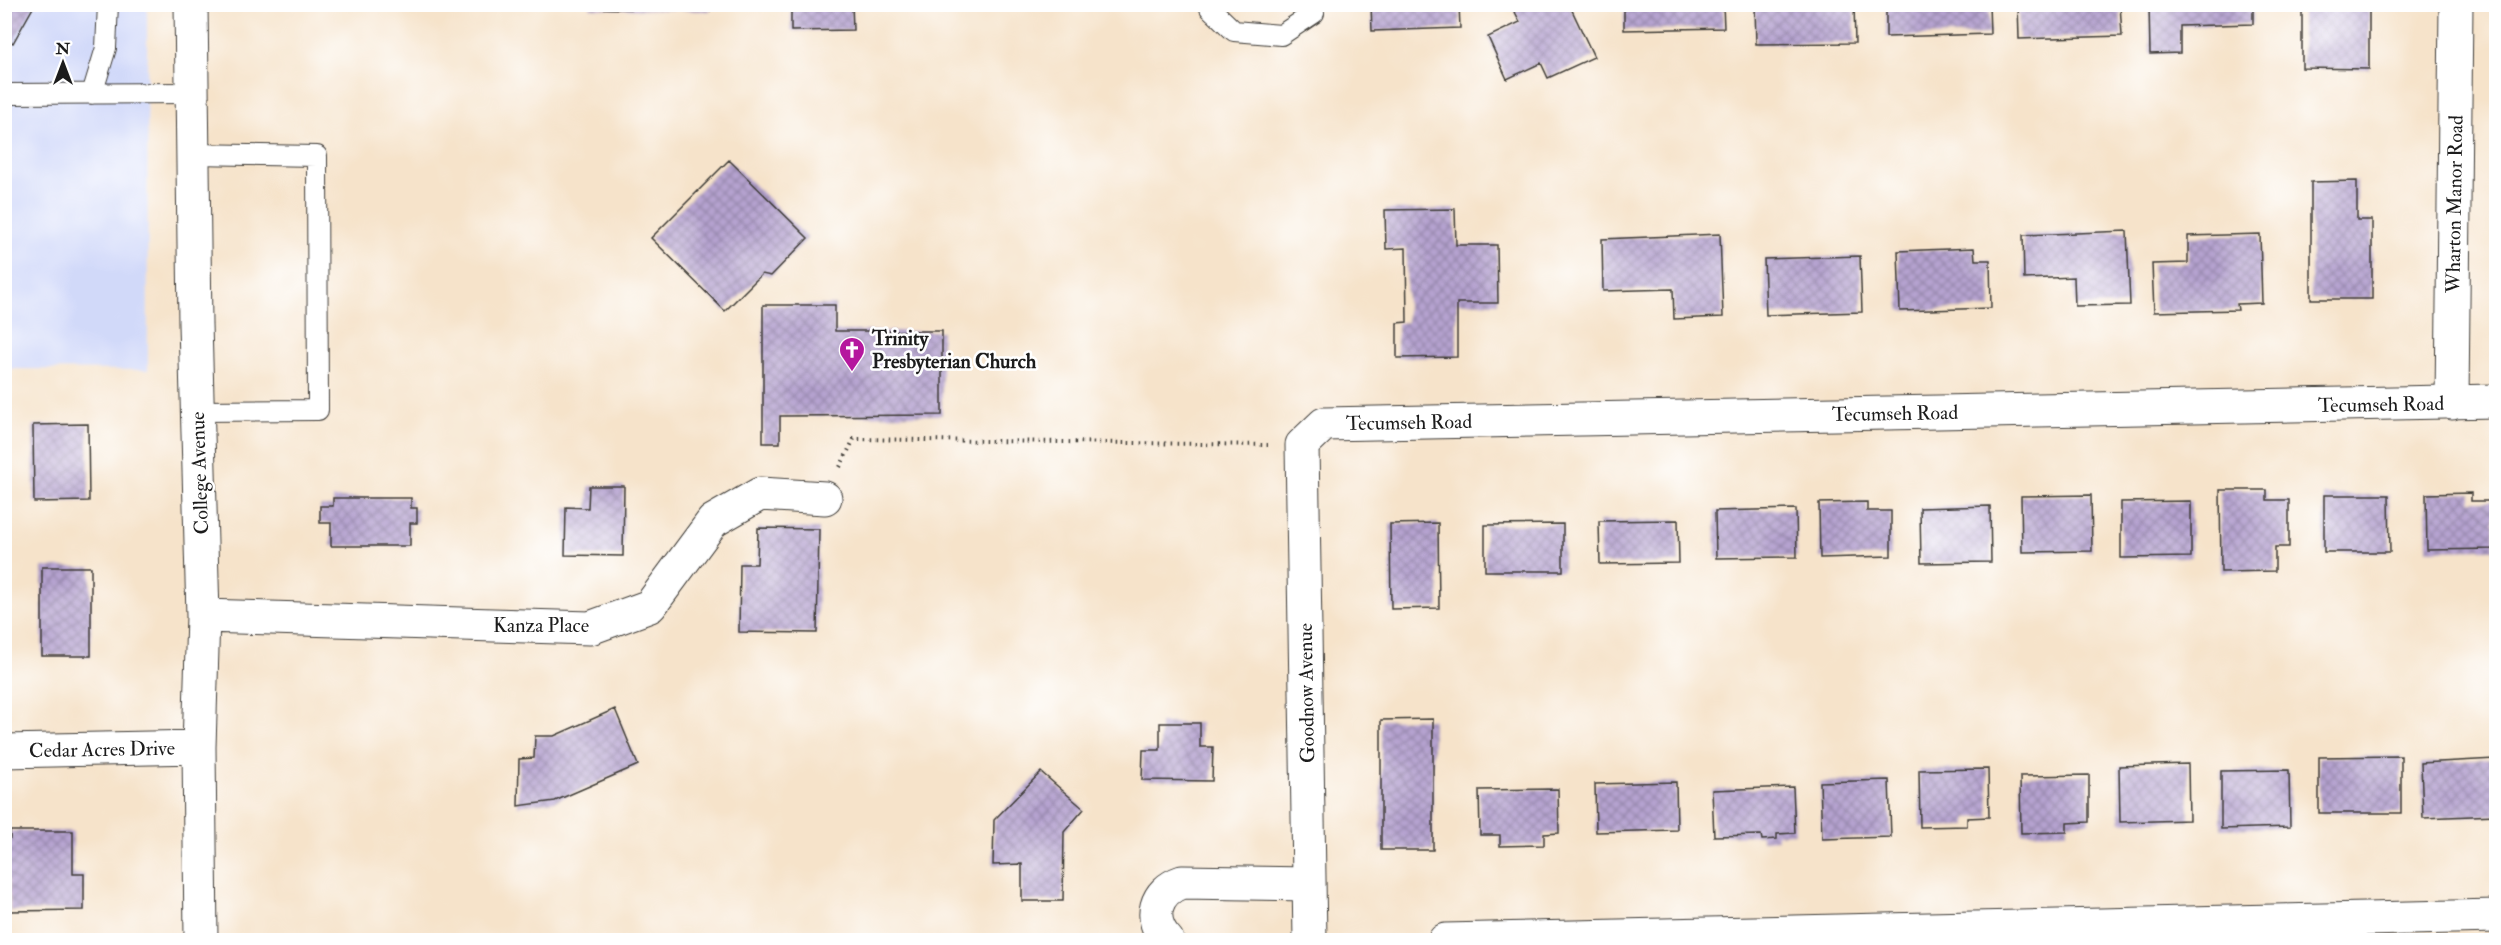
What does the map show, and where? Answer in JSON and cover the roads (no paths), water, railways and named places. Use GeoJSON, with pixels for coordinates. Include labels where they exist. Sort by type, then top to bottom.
{"type":"FeatureCollection","features":[{"type":"Feature","properties":{"kind":"street","name":"College Avenue"},"geometry":{"type":"LineString","coordinates":[[191,4],[197,411],[203,616],[199,747],[201,940]]}},
{"type":"Feature","properties":{"kind":"street","name":"Wharton Manor Road"},"geometry":{"type":"LineString","coordinates":[[2452,403],[2456,4]]}},
{"type":"Feature","properties":{"kind":"street","name":"Tecumseh Road"},"geometry":{"type":"LineString","coordinates":[[1302,445],[1324,424],[2496,401]]}},
{"type":"Feature","properties":{"kind":"street","name":"Goodnow Avenue"},"geometry":{"type":"LineString","coordinates":[[1302,445],[1310,940]]}},
{"type":"Feature","properties":{"kind":"street","name":"Kanza Place"},"geometry":{"type":"LineString","coordinates":[[203,616],[590,628],[650,606],[712,521],[760,494],[825,498]]}},
{"type":"Feature","properties":{"kind":"street","name":"Cedar Acres Drive"},"geometry":{"type":"LineString","coordinates":[[4,751],[199,747]]}},
{"type":"Feature","properties":{"kind":"street"},"geometry":{"type":"LineString","coordinates":[[1167,940],[1161,934],[1156,914],[1157,902],[1171,886],[1182,882],[1309,884]]}},
{"type":"Feature","properties":{"kind":"street"},"geometry":{"type":"LineString","coordinates":[[1445,940],[2496,916]]}},
{"type":"Feature","properties":{"kind":"lane"},"geometry":{"type":"LineString","coordinates":[[92,94],[106,48],[108,4]]}},
{"type":"Feature","properties":{"kind":"lane"},"geometry":{"type":"LineString","coordinates":[[1210,8],[1234,31],[1281,35],[1314,13]]}},
{"type":"Feature","properties":{"kind":"lane"},"geometry":{"type":"LineString","coordinates":[[4,94],[192,93]]}},
{"type":"Feature","properties":{"kind":"lane"},"geometry":{"type":"LineString","coordinates":[[193,154],[317,156],[318,410],[197,411]]}},
{"type":"Feature","properties":{"kind":"place","name":"Trinity Presbyterian Church"},"geometry":{"type":"Point","coordinates":[852,373]}}]}
